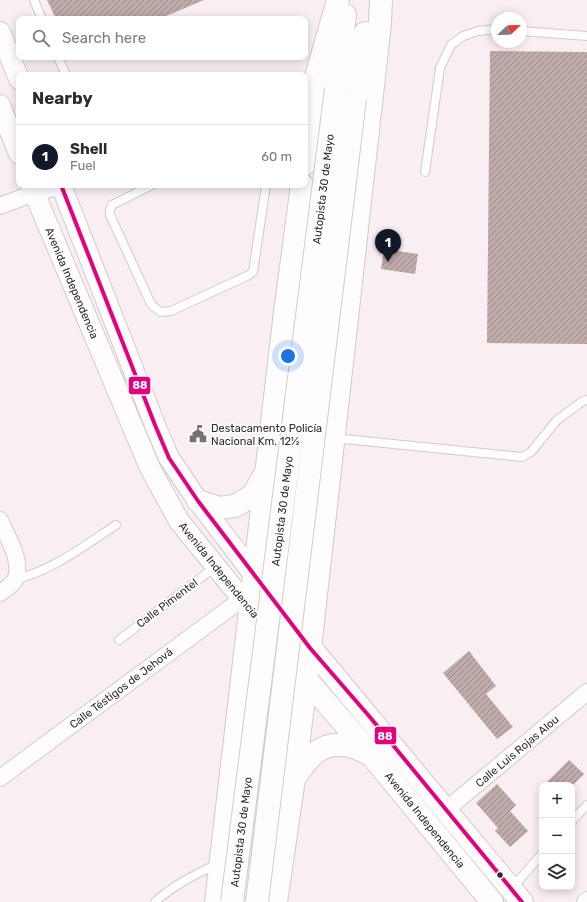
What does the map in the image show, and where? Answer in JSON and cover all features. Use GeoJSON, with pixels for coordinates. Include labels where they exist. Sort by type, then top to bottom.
{"type":"FeatureCollection","features":[{"type":"Feature","properties":{"kind":"main road"},"geometry":{"type":"LineString","coordinates":[[308,148],[319,87],[317,73],[338,0]]}},
{"type":"Feature","properties":{"kind":"main road","name":"Autopista 30 de Mayo"},"geometry":{"type":"LineString","coordinates":[[232,902],[319,87],[347,0]]}},
{"type":"Feature","properties":{"kind":"main road","name":"Autopista 30 de Mayo"},"geometry":{"type":"LineString","coordinates":[[257,902],[355,99],[370,0]]}},
{"type":"Feature","properties":{"kind":"main road"},"geometry":{"type":"LineString","coordinates":[[276,902],[294,779],[310,648],[380,23],[381,0]]}},
{"type":"Feature","properties":{"kind":"main road"},"geometry":{"type":"LineString","coordinates":[[216,902],[239,710],[246,604],[254,576],[267,469],[279,432],[285,312],[302,188]]}},
{"type":"Feature","properties":{"kind":"main road"},"geometry":{"type":"LineString","coordinates":[[198,501],[219,508],[235,506],[252,496],[267,469]]}},
{"type":"Feature","properties":{"kind":"main road","name":"Avenida Independencia"},"geometry":{"type":"LineString","coordinates":[[254,576],[310,648],[369,716],[517,895]]}},
{"type":"Feature","properties":{"kind":"main road","name":"Avenida Independencia"},"geometry":{"type":"LineString","coordinates":[[246,604],[306,679],[372,756],[492,902]]}},
{"type":"Feature","properties":{"kind":"main road"},"geometry":{"type":"LineString","coordinates":[[239,710],[301,719]]}},
{"type":"Feature","properties":{"kind":"main road"},"geometry":{"type":"LineString","coordinates":[[294,779],[304,764],[316,751],[325,746],[350,746],[372,756]]}},
{"type":"Feature","properties":{"kind":"main road"},"geometry":{"type":"LineString","coordinates":[[225,824],[285,834]]}},
{"type":"Feature","properties":{"kind":"street"},"geometry":{"type":"LineString","coordinates":[[0,32],[16,72]]}},
{"type":"Feature","properties":{"kind":"street"},"geometry":{"type":"LineString","coordinates":[[0,105],[16,146]]}},
{"type":"Feature","properties":{"kind":"street","name":"Avenida Independencia"},"geometry":{"type":"LineString","coordinates":[[62,188],[158,432],[170,458],[198,501],[254,576]]}},
{"type":"Feature","properties":{"kind":"street"},"geometry":{"type":"LineString","coordinates":[[0,206],[33,189]]}},
{"type":"Feature","properties":{"kind":"street","name":"Avenida Independencia"},"geometry":{"type":"LineString","coordinates":[[33,189],[150,468],[179,521],[246,604]]}},
{"type":"Feature","properties":{"kind":"street"},"geometry":{"type":"LineString","coordinates":[[0,520],[16,556],[18,568],[16,579],[0,593]]}},
{"type":"Feature","properties":{"kind":"street","name":"Calle Téstigos de Jehová"},"geometry":{"type":"LineString","coordinates":[[0,778],[246,604]]}},
{"type":"Feature","properties":{"kind":"street","name":"Calle Luis Rojas Alou"},"geometry":{"type":"LineString","coordinates":[[446,810],[587,692]]}},
{"type":"Feature","properties":{"kind":"lane"},"geometry":{"type":"LineString","coordinates":[[34,0],[41,16]]}},
{"type":"Feature","properties":{"kind":"lane"},"geometry":{"type":"LineString","coordinates":[[425,172],[440,68],[451,45],[463,36],[478,31],[491,30]]}},
{"type":"Feature","properties":{"kind":"lane"},"geometry":{"type":"LineString","coordinates":[[527,31],[587,36]]}},
{"type":"Feature","properties":{"kind":"lane"},"geometry":{"type":"LineString","coordinates":[[59,60],[65,72]]}},
{"type":"Feature","properties":{"kind":"lane"},"geometry":{"type":"LineString","coordinates":[[146,188],[112,204],[110,215],[151,304],[157,310],[166,312],[179,308],[253,272],[266,188]]}},
{"type":"Feature","properties":{"kind":"lane"},"geometry":{"type":"LineString","coordinates":[[279,432],[522,457],[531,452],[556,420],[583,401],[587,400]]}},
{"type":"Feature","properties":{"kind":"lane"},"geometry":{"type":"LineString","coordinates":[[16,579],[28,577],[46,570],[116,525]]}},
{"type":"Feature","properties":{"kind":"lane","name":"Calle Pimentel"},"geometry":{"type":"LineString","coordinates":[[119,640],[216,566]]}},
{"type":"Feature","properties":{"kind":"lane"},"geometry":{"type":"LineString","coordinates":[[575,818],[587,804]]}},
{"type":"Feature","properties":{"kind":"lane"},"geometry":{"type":"LineString","coordinates":[[517,895],[539,859]]}},
{"type":"Feature","properties":{"kind":"lane"},"geometry":{"type":"LineString","coordinates":[[155,902],[190,877],[221,863]]}},
{"type":"Feature","properties":{"kind":"building"},"geometry":{"type":"Polygon","coordinates":[[[47,0],[204,0],[166,16],[55,16],[47,0]]]}},
{"type":"Feature","properties":{"kind":"building"},"geometry":{"type":"Polygon","coordinates":[[[490,51],[587,52],[587,344],[487,343],[490,51]]]}},
{"type":"Feature","properties":{"kind":"building"},"geometry":{"type":"Polygon","coordinates":[[[384,249],[418,254],[415,274],[381,269],[384,249]]]}},
{"type":"Feature","properties":{"kind":"building"},"geometry":{"type":"Polygon","coordinates":[[[469,651],[496,686],[486,694],[513,727],[497,739],[443,673],[469,651]]]}},
{"type":"Feature","properties":{"kind":"building"},"geometry":{"type":"Polygon","coordinates":[[[569,760],[584,774],[575,783],[547,782],[569,760]]]}},
{"type":"Feature","properties":{"kind":"building"},"geometry":{"type":"Polygon","coordinates":[[[497,784],[516,805],[510,811],[528,831],[510,847],[495,831],[498,828],[476,803],[497,784]]]}},
{"type":"Feature","properties":{"kind":"transit line","name":"88"},"geometry":{"type":"LineString","coordinates":[[62,188],[169,458],[198,501],[310,648],[369,716],[522,902]]}},
{"type":"Feature","properties":{"kind":"place","name":"Shell"},"geometry":{"type":"Point","coordinates":[388,262]}},
{"type":"Feature","properties":{"kind":"place","name":"Destacamento Policía Nacional Km. 12½"},"geometry":{"type":"Point","coordinates":[198,434]}}]}
